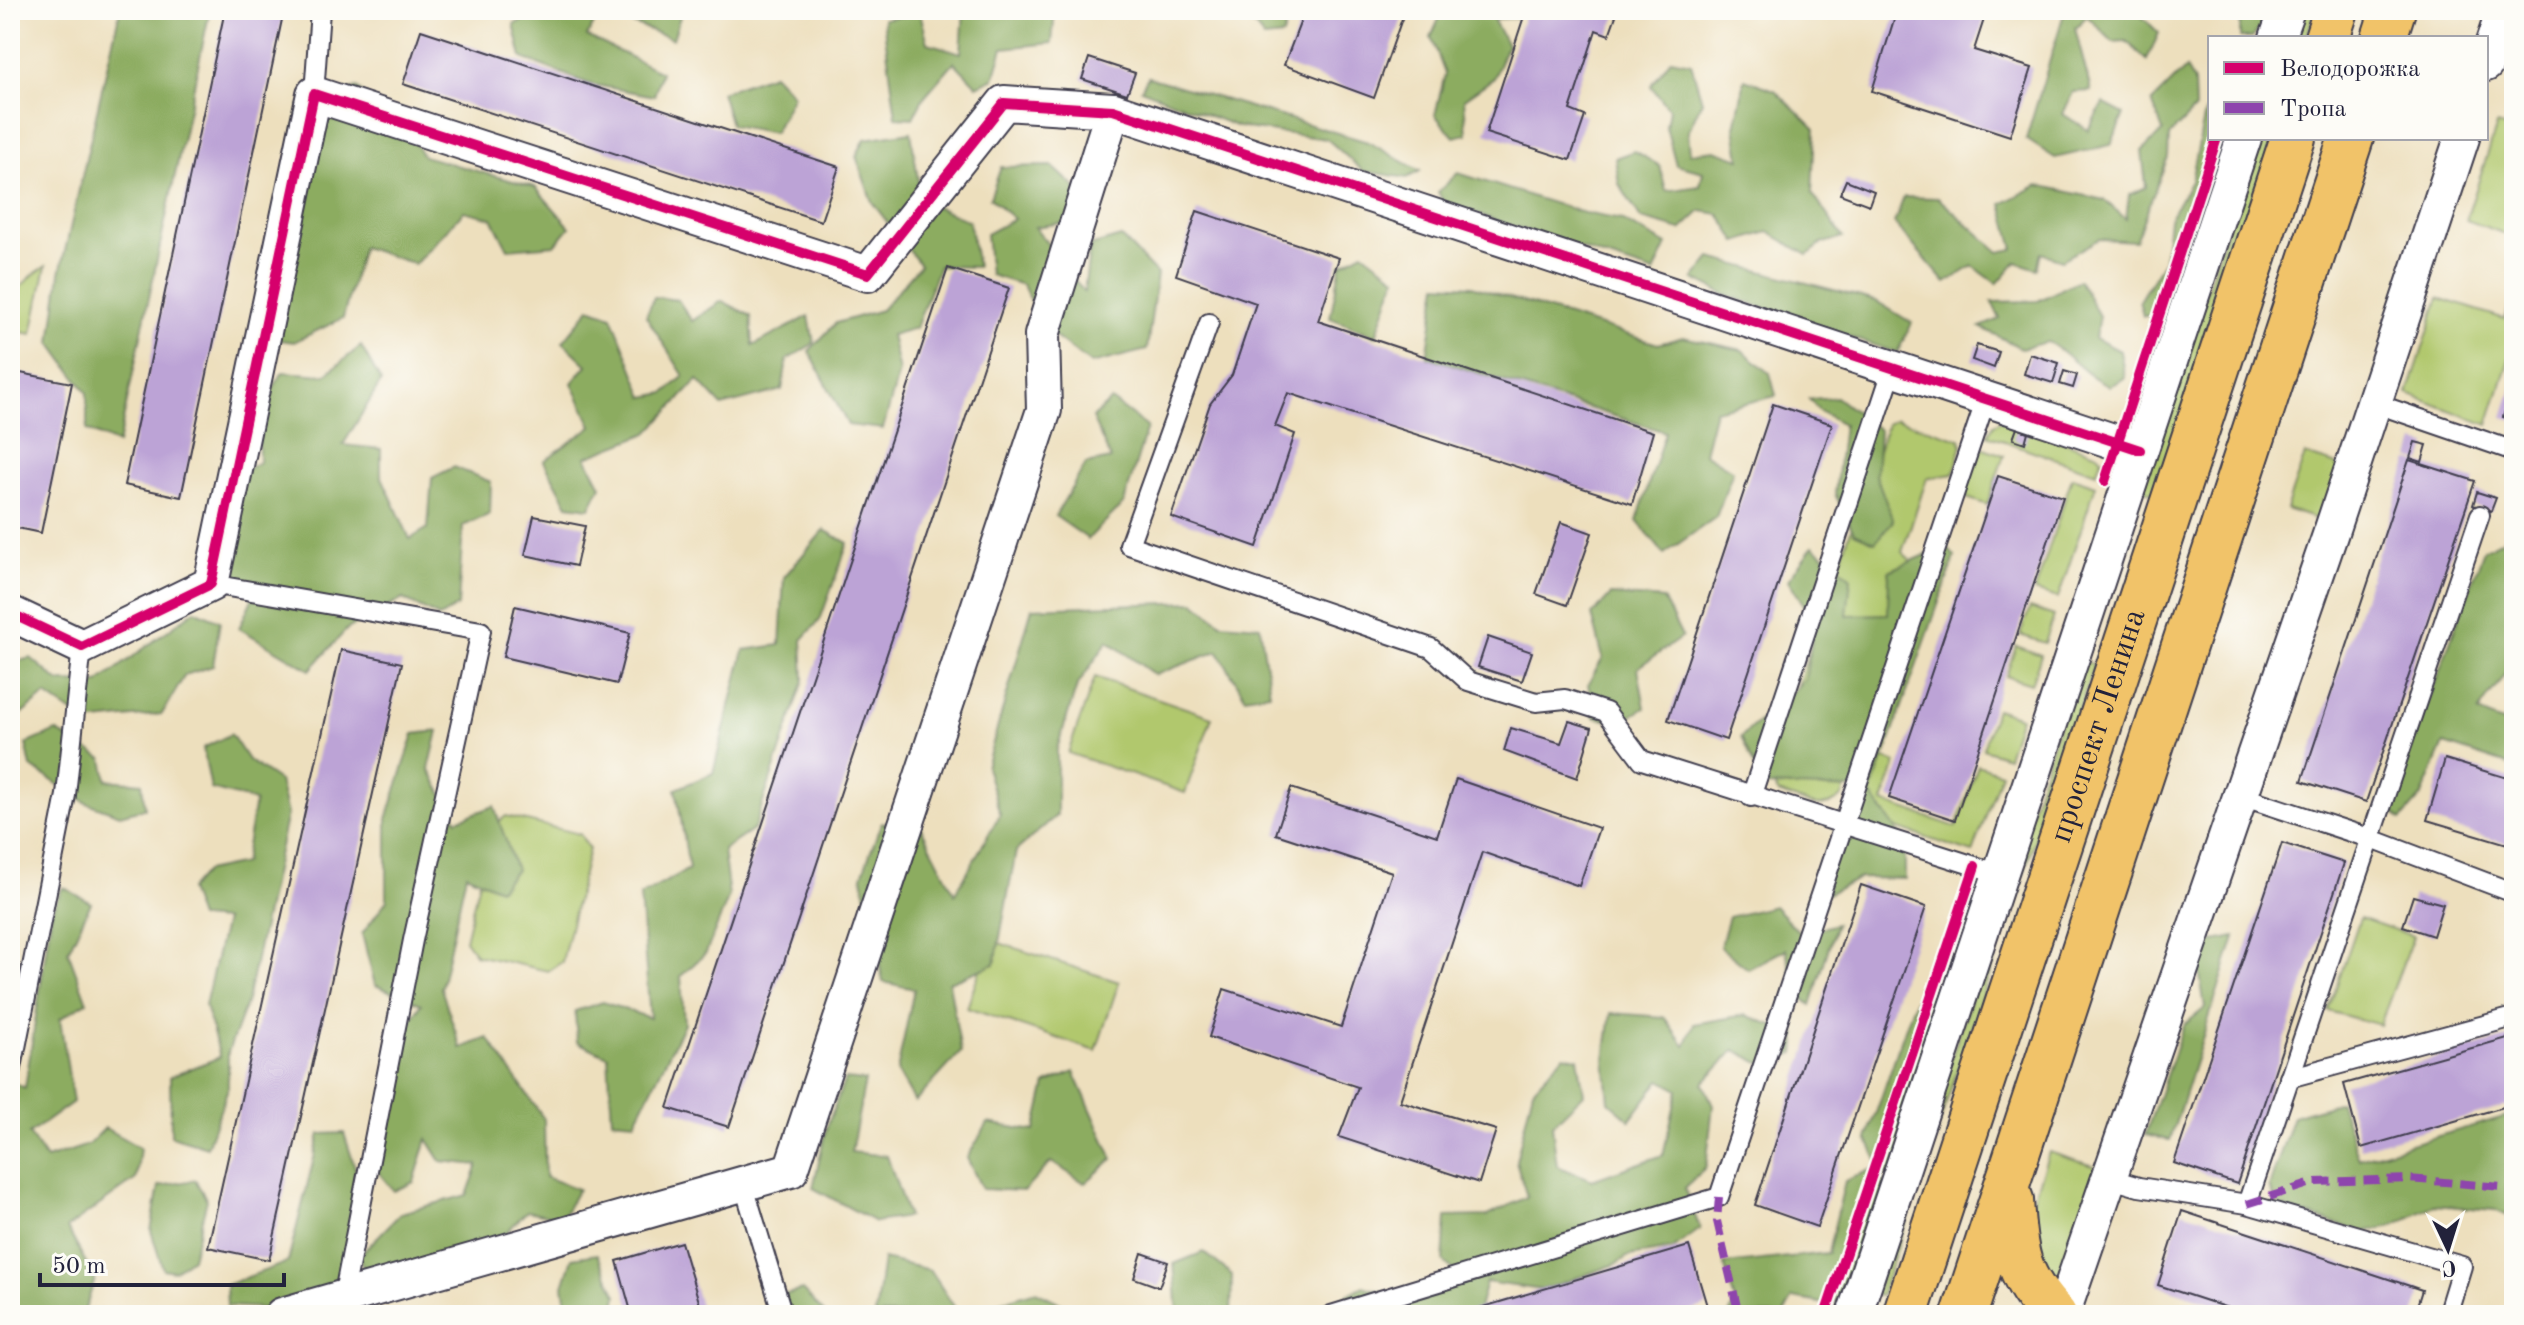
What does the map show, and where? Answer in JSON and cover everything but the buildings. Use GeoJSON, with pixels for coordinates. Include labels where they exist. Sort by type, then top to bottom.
{"type":"FeatureCollection","features":[{"type":"Feature","properties":{"kind":"main road"},"geometry":{"type":"LineString","coordinates":[[2328,36],[2336,10]]}},
{"type":"Feature","properties":{"kind":"main road"},"geometry":{"type":"LineString","coordinates":[[2385,36],[2393,10]]}},
{"type":"Feature","properties":{"kind":"main road","name":"проспект Ленина"},"geometry":{"type":"LineString","coordinates":[[1905,1315],[2292,140]]}},
{"type":"Feature","properties":{"kind":"main road","name":"проспект Ленина"},"geometry":{"type":"LineString","coordinates":[[1964,1315],[2350,140]]}},
{"type":"Feature","properties":{"kind":"main road"},"geometry":{"type":"LineString","coordinates":[[2009,1177],[2014,1255],[2034,1294],[2054,1315]]}},
{"type":"Feature","properties":{"kind":"street"},"geometry":{"type":"LineString","coordinates":[[2278,36],[2287,10]]}},
{"type":"Feature","properties":{"kind":"street"},"geometry":{"type":"LineString","coordinates":[[2488,58],[2504,10]]}},
{"type":"Feature","properties":{"kind":"street"},"geometry":{"type":"LineString","coordinates":[[10,613],[82,647],[211,584],[314,94],[868,274],[1004,103],[1113,110],[2140,450]]}},
{"type":"Feature","properties":{"kind":"street"},"geometry":{"type":"LineString","coordinates":[[282,1315],[345,1306],[791,1170],[1044,410],[1042,335],[1113,110]]}},
{"type":"Feature","properties":{"kind":"street"},"geometry":{"type":"LineString","coordinates":[[1854,1315],[2243,140]]}},
{"type":"Feature","properties":{"kind":"street"},"geometry":{"type":"LineString","coordinates":[[2062,1315],[2241,796],[2461,140]]}},
{"type":"Feature","properties":{"kind":"lane"},"geometry":{"type":"LineString","coordinates":[[314,94],[320,10]]}},
{"type":"Feature","properties":{"kind":"lane"},"geometry":{"type":"LineString","coordinates":[[1209,323],[1129,545],[1431,648],[1468,681],[1536,702],[1565,699],[1606,712],[1642,760],[2000,874]]}},
{"type":"Feature","properties":{"kind":"lane"},"geometry":{"type":"LineString","coordinates":[[1751,797],[1893,368]]}},
{"type":"Feature","properties":{"kind":"lane"},"geometry":{"type":"LineString","coordinates":[[1331,1315],[1719,1197],[1986,399]]}},
{"type":"Feature","properties":{"kind":"lane"},"geometry":{"type":"LineString","coordinates":[[2374,403],[2514,451]]}},
{"type":"Feature","properties":{"kind":"lane"},"geometry":{"type":"LineString","coordinates":[[2247,1204],[2480,515]]}},
{"type":"Feature","properties":{"kind":"lane"},"geometry":{"type":"LineString","coordinates":[[211,584],[481,631],[413,940],[345,1306]]}},
{"type":"Feature","properties":{"kind":"lane"},"geometry":{"type":"LineString","coordinates":[[10,1078],[66,795],[82,647]]}},
{"type":"Feature","properties":{"kind":"lane"},"geometry":{"type":"LineString","coordinates":[[2241,796],[2369,838],[2514,893]]}},
{"type":"Feature","properties":{"kind":"lane"},"geometry":{"type":"LineString","coordinates":[[2289,1078],[2514,1017]]}},
{"type":"Feature","properties":{"kind":"lane"},"geometry":{"type":"LineString","coordinates":[[2108,1178],[2139,1187],[2247,1204],[2462,1266],[2447,1315]]}},
{"type":"Feature","properties":{"kind":"lane"},"geometry":{"type":"LineString","coordinates":[[743,1183],[783,1315]]}},
{"type":"Feature","properties":{"kind":"green space"},"geometry":{"type":"Polygon","coordinates":[[[120,10],[210,10],[118,444],[87,430],[87,393],[51,343],[60,273],[120,10]]]}},
{"type":"Feature","properties":{"kind":"green space"},"geometry":{"type":"Polygon","coordinates":[[[548,10],[682,10],[673,39],[601,12],[587,36],[661,72],[654,96],[590,84],[522,58],[514,24],[548,10]]]}},
{"type":"Feature","properties":{"kind":"green space"},"geometry":{"type":"Polygon","coordinates":[[[964,10],[1055,10],[1052,43],[1003,48],[994,78],[977,86],[954,62],[923,98],[913,118],[896,117],[883,19],[920,13],[928,43],[961,53],[964,10]]]}},
{"type":"Feature","properties":{"kind":"green space"},"geometry":{"type":"Polygon","coordinates":[[[1290,10],[1283,36],[1264,38],[1242,11],[1290,10]]]}},
{"type":"Feature","properties":{"kind":"green space"},"geometry":{"type":"Polygon","coordinates":[[[1443,10],[1519,10],[1516,18],[1493,19],[1507,45],[1494,78],[1464,99],[1467,134],[1454,137],[1435,115],[1445,74],[1431,37],[1443,10]]]}},
{"type":"Feature","properties":{"kind":"green space"},"geometry":{"type":"Polygon","coordinates":[[[2065,10],[2135,10],[2159,33],[2147,60],[2126,41],[2113,42],[2087,16],[2075,28],[2091,91],[2073,92],[2063,114],[2088,130],[2103,103],[2124,114],[2111,145],[2055,158],[2026,139],[2065,10]]]}},
{"type":"Feature","properties":{"kind":"green space"},"geometry":{"type":"Polygon","coordinates":[[[2240,10],[2275,10],[2254,36],[2240,36],[2240,10]]]}},
{"type":"Feature","properties":{"kind":"green space"},"geometry":{"type":"Polygon","coordinates":[[[2299,10],[2315,10],[2307,36],[2291,36],[2299,10]]]}},
{"type":"Feature","properties":{"kind":"green space"},"geometry":{"type":"Polygon","coordinates":[[[1671,59],[1691,63],[1702,101],[1688,132],[1690,153],[1715,150],[1740,159],[1735,127],[1745,79],[1775,90],[1815,129],[1812,193],[1843,238],[1823,243],[1808,255],[1768,232],[1737,242],[1719,214],[1701,211],[1681,230],[1641,219],[1619,184],[1615,158],[1634,151],[1660,166],[1666,191],[1700,186],[1703,172],[1676,165],[1666,127],[1669,109],[1651,86],[1671,59]]]}},
{"type":"Feature","properties":{"kind":"green space"},"geometry":{"type":"Polygon","coordinates":[[[2186,68],[2194,82],[2195,109],[2169,136],[2168,157],[2135,241],[2099,239],[2062,260],[2041,253],[2037,269],[2016,262],[1997,284],[1973,266],[1946,283],[1894,223],[1904,197],[1938,198],[1999,252],[2014,249],[2002,204],[2038,185],[2104,200],[2126,219],[2129,195],[2146,187],[2142,151],[2163,131],[2152,102],[2186,68]]]}},
{"type":"Feature","properties":{"kind":"green space"},"geometry":{"type":"Polygon","coordinates":[[[773,74],[793,95],[774,133],[731,125],[721,92],[773,74]]]}},
{"type":"Feature","properties":{"kind":"green space"},"geometry":{"type":"Polygon","coordinates":[[[1148,77],[1368,142],[1420,171],[1407,178],[1363,171],[1327,139],[1238,127],[1141,89],[1148,77]]]}},
{"type":"Feature","properties":{"kind":"green space"},"geometry":{"type":"Polygon","coordinates":[[[357,88],[405,127],[423,156],[535,187],[570,227],[555,245],[508,249],[492,218],[464,211],[415,264],[362,247],[343,318],[294,342],[249,336],[300,105],[357,88]]]}},
{"type":"Feature","properties":{"kind":"green space"},"geometry":{"type":"Polygon","coordinates":[[[2208,110],[2208,140],[2225,140],[2215,180],[2199,202],[2211,223],[2183,315],[2143,316],[2139,301],[2164,260],[2169,219],[2191,181],[2208,110]]]}},
{"type":"Feature","properties":{"kind":"green space"},"geometry":{"type":"Polygon","coordinates":[[[2497,125],[2514,130],[2514,237],[2466,220],[2497,125]]]}},
{"type":"Feature","properties":{"kind":"green space"},"geometry":{"type":"Polygon","coordinates":[[[911,132],[921,200],[969,221],[977,267],[939,266],[916,328],[891,335],[899,372],[883,429],[848,425],[809,351],[836,323],[881,310],[920,265],[872,202],[856,156],[865,139],[911,132]]]}},
{"type":"Feature","properties":{"kind":"green space"},"geometry":{"type":"Polygon","coordinates":[[[2256,140],[2272,140],[2155,494],[2141,488],[2256,140]]]}},
{"type":"Feature","properties":{"kind":"green space"},"geometry":{"type":"Polygon","coordinates":[[[1052,166],[1087,198],[1076,221],[1035,227],[1084,292],[1090,246],[1121,237],[1157,274],[1147,350],[1091,364],[1042,327],[1023,285],[990,275],[986,234],[1014,219],[990,198],[1001,167],[1052,166]]]}},
{"type":"Feature","properties":{"kind":"green space"},"geometry":{"type":"Polygon","coordinates":[[[1458,173],[1584,213],[1621,220],[1667,245],[1654,273],[1444,203],[1438,192],[1458,173]]]}},
{"type":"Feature","properties":{"kind":"green space"},"geometry":{"type":"Polygon","coordinates":[[[1363,252],[1396,277],[1376,336],[1330,318],[1341,264],[1363,252]]]}},
{"type":"Feature","properties":{"kind":"green space"},"geometry":{"type":"Polygon","coordinates":[[[1711,258],[1876,301],[1912,323],[1897,353],[1726,295],[1694,279],[1711,258]]]}},
{"type":"Feature","properties":{"kind":"green space"},"geometry":{"type":"Polygon","coordinates":[[[46,266],[32,334],[10,330],[12,308],[18,292],[22,285],[46,266]]]}},
{"type":"Feature","properties":{"kind":"green space"},"geometry":{"type":"Polygon","coordinates":[[[2079,280],[2099,316],[2095,338],[2120,351],[2125,378],[2110,386],[2093,377],[2048,342],[2021,348],[1980,327],[2000,319],[1992,302],[2038,301],[2079,280]]]}},
{"type":"Feature","properties":{"kind":"green space"},"geometry":{"type":"Polygon","coordinates":[[[1438,284],[1472,286],[1658,344],[1683,337],[1742,350],[1770,373],[1776,396],[1715,410],[1704,453],[1733,471],[1716,517],[1664,554],[1637,521],[1665,432],[1427,357],[1438,284]]]}},
{"type":"Feature","properties":{"kind":"green space"},"geometry":{"type":"Polygon","coordinates":[[[2514,294],[2514,344],[2488,425],[2408,394],[2439,298],[2505,319],[2514,294]]]}},
{"type":"Feature","properties":{"kind":"green space"},"geometry":{"type":"Polygon","coordinates":[[[654,297],[678,300],[692,321],[722,301],[751,316],[753,346],[809,316],[814,343],[787,360],[782,390],[722,406],[698,380],[648,433],[586,457],[601,486],[590,508],[568,505],[544,461],[592,426],[572,383],[587,365],[563,342],[590,308],[612,316],[644,397],[665,393],[684,376],[646,316],[654,297]]]}},
{"type":"Feature","properties":{"kind":"green space"},"geometry":{"type":"Polygon","coordinates":[[[361,346],[381,382],[343,445],[381,449],[381,475],[410,539],[428,528],[432,478],[454,467],[491,482],[490,514],[463,526],[458,606],[439,617],[403,599],[347,629],[310,670],[239,628],[253,597],[217,562],[227,481],[259,462],[258,412],[283,372],[325,375],[361,346]]]}},
{"type":"Feature","properties":{"kind":"green space"},"geometry":{"type":"Polygon","coordinates":[[[1836,397],[1879,430],[1876,475],[1893,521],[1875,542],[1854,533],[1835,494],[1843,424],[1819,411],[1809,399],[1836,397]]]}},
{"type":"Feature","properties":{"kind":"green space"},"geometry":{"type":"Polygon","coordinates":[[[1111,400],[1147,427],[1124,503],[1088,539],[1055,516],[1086,464],[1111,459],[1092,418],[1111,400]]]}},
{"type":"Feature","properties":{"kind":"green space"},"geometry":{"type":"Polygon","coordinates":[[[1896,419],[1960,439],[1962,445],[1954,474],[1927,478],[1902,552],[1919,568],[1842,797],[1827,805],[1811,804],[1778,793],[1768,773],[1887,424],[1896,419]]]}},
{"type":"Feature","properties":{"kind":"green space"},"geometry":{"type":"Polygon","coordinates":[[[2003,419],[2098,454],[2102,458],[2096,473],[1987,435],[1994,424],[2003,419]]]}},
{"type":"Feature","properties":{"kind":"green space"},"geometry":{"type":"Polygon","coordinates":[[[1981,447],[2004,455],[1987,505],[1964,497],[1981,447]]]}},
{"type":"Feature","properties":{"kind":"green space"},"geometry":{"type":"Polygon","coordinates":[[[2305,455],[2340,466],[2322,521],[2286,509],[2305,455]]]}},
{"type":"Feature","properties":{"kind":"green space"},"geometry":{"type":"Polygon","coordinates":[[[2072,477],[2096,485],[2058,598],[2035,591],[2072,477]]]}},
{"type":"Feature","properties":{"kind":"green space"},"geometry":{"type":"Polygon","coordinates":[[[824,530],[848,543],[820,620],[802,640],[804,680],[754,829],[723,850],[729,896],[706,953],[681,976],[684,1024],[635,1122],[612,1120],[608,1056],[577,1042],[575,1011],[603,1002],[650,1018],[640,896],[689,869],[676,789],[713,773],[744,650],[780,645],[784,577],[824,530]]]}},
{"type":"Feature","properties":{"kind":"green space"},"geometry":{"type":"Polygon","coordinates":[[[2514,533],[2514,661],[2478,712],[2514,727],[2514,767],[2444,744],[2422,796],[2401,820],[2389,807],[2484,550],[2514,533]]]}},
{"type":"Feature","properties":{"kind":"green space"},"geometry":{"type":"Polygon","coordinates":[[[1813,546],[1851,578],[1847,615],[1888,614],[1889,571],[1946,546],[1955,557],[1871,794],[1905,842],[1905,879],[1860,878],[1827,894],[1830,859],[1858,832],[1854,789],[1764,786],[1741,737],[1805,680],[1815,622],[1788,580],[1813,546]]]}},
{"type":"Feature","properties":{"kind":"green space"},"geometry":{"type":"Polygon","coordinates":[[[1611,595],[1663,599],[1682,637],[1638,668],[1645,708],[1618,723],[1594,717],[1588,684],[1603,658],[1592,615],[1611,595]]]}},
{"type":"Feature","properties":{"kind":"green space"},"geometry":{"type":"Polygon","coordinates":[[[1195,602],[1221,623],[1260,626],[1270,693],[1245,697],[1218,651],[1155,675],[1108,641],[1077,686],[1057,749],[1057,815],[1016,851],[995,964],[949,982],[961,1052],[915,1102],[897,1071],[914,989],[883,982],[862,876],[881,823],[917,820],[955,894],[1000,814],[986,767],[1032,608],[1195,602]]]}},
{"type":"Feature","properties":{"kind":"green space"},"geometry":{"type":"Polygon","coordinates":[[[2030,608],[2054,616],[2045,643],[2020,635],[2030,608]]]}},
{"type":"Feature","properties":{"kind":"green space"},"geometry":{"type":"Polygon","coordinates":[[[195,610],[220,621],[213,666],[185,675],[162,714],[86,722],[46,695],[23,713],[10,717],[10,663],[31,658],[59,682],[98,683],[195,610]]]}},
{"type":"Feature","properties":{"kind":"green space"},"geometry":{"type":"Polygon","coordinates":[[[2016,646],[2041,655],[2031,684],[2006,676],[2016,646]]]}},
{"type":"Feature","properties":{"kind":"green space"},"geometry":{"type":"Polygon","coordinates":[[[2080,659],[2094,665],[1881,1296],[1875,1295],[2080,659]]]}},
{"type":"Feature","properties":{"kind":"green space"},"geometry":{"type":"Polygon","coordinates":[[[1095,677],[1212,717],[1185,793],[1068,753],[1095,677]]]}},
{"type":"Feature","properties":{"kind":"green space"},"geometry":{"type":"Polygon","coordinates":[[[1996,709],[2020,717],[2007,757],[1983,749],[1996,709]]]}},
{"type":"Feature","properties":{"kind":"green space"},"geometry":{"type":"Polygon","coordinates":[[[56,731],[103,759],[107,780],[142,783],[145,808],[120,815],[87,803],[31,767],[26,744],[56,731]]]}},
{"type":"Feature","properties":{"kind":"green space"},"geometry":{"type":"Polygon","coordinates":[[[438,731],[429,769],[457,820],[494,806],[516,870],[499,889],[466,874],[441,988],[461,1048],[488,1038],[544,1119],[545,1177],[578,1189],[562,1218],[527,1211],[497,1242],[369,1284],[359,1256],[401,1213],[467,1195],[478,1165],[441,1161],[427,1139],[414,1182],[394,1191],[374,1167],[395,1047],[421,1004],[375,985],[362,934],[387,900],[387,819],[414,734],[438,731]]]}},
{"type":"Feature","properties":{"kind":"green space"},"geometry":{"type":"Polygon","coordinates":[[[231,734],[248,760],[279,781],[287,814],[247,1001],[228,1052],[228,1088],[207,1147],[171,1136],[170,1077],[220,1057],[205,1005],[225,920],[199,918],[189,890],[206,871],[244,863],[255,801],[211,789],[203,748],[231,734]]]}},
{"type":"Feature","properties":{"kind":"green space"},"geometry":{"type":"Polygon","coordinates":[[[1877,756],[1896,763],[1883,802],[1956,827],[1978,765],[2001,773],[1973,853],[1859,816],[1877,756]]]}},
{"type":"Feature","properties":{"kind":"green space"},"geometry":{"type":"Polygon","coordinates":[[[506,816],[580,834],[589,849],[562,962],[548,971],[476,955],[465,940],[492,827],[506,816]]]}},
{"type":"Feature","properties":{"kind":"green space"},"geometry":{"type":"Polygon","coordinates":[[[63,887],[91,903],[68,951],[87,1002],[60,1019],[73,1102],[29,1134],[46,1159],[88,1145],[105,1128],[140,1148],[136,1179],[67,1228],[95,1279],[83,1315],[27,1308],[20,1315],[10,1315],[10,1081],[25,1088],[52,910],[63,887]]]}},
{"type":"Feature","properties":{"kind":"green space"},"geometry":{"type":"Polygon","coordinates":[[[1774,906],[1801,934],[1836,924],[1811,1005],[1795,992],[1786,949],[1748,969],[1720,947],[1729,917],[1774,906]]]}},
{"type":"Feature","properties":{"kind":"green space"},"geometry":{"type":"Polygon","coordinates":[[[2360,918],[2413,936],[2380,1025],[2328,1011],[2360,918]]]}},
{"type":"Feature","properties":{"kind":"green space"},"geometry":{"type":"Polygon","coordinates":[[[2235,937],[2170,1140],[2145,1135],[2184,1025],[2205,1008],[2199,969],[2208,942],[2235,937]]]}},
{"type":"Feature","properties":{"kind":"green space"},"geometry":{"type":"Polygon","coordinates":[[[990,940],[1119,982],[1096,1051],[967,1008],[990,940]]]}},
{"type":"Feature","properties":{"kind":"green space"},"geometry":{"type":"Polygon","coordinates":[[[1917,994],[1940,997],[1947,1072],[1908,1172],[1882,1174],[1888,1204],[1882,1269],[1831,1305],[1793,1298],[1783,1315],[1729,1315],[1735,1301],[1724,1264],[1828,1253],[1845,1181],[1880,1166],[1867,1139],[1917,994]]]}},
{"type":"Feature","properties":{"kind":"green space"},"geometry":{"type":"Polygon","coordinates":[[[1611,1013],[1664,1017],[1685,1046],[1694,1024],[1745,1015],[1797,1034],[1795,1053],[1766,1066],[1735,1050],[1703,1083],[1713,1105],[1706,1167],[1685,1188],[1700,1229],[1673,1249],[1629,1256],[1616,1264],[1542,1290],[1486,1282],[1479,1309],[1457,1315],[1346,1315],[1331,1304],[1363,1286],[1397,1296],[1460,1276],[1443,1261],[1446,1217],[1487,1216],[1527,1197],[1516,1161],[1533,1089],[1564,1055],[1578,1058],[1584,1094],[1552,1125],[1557,1166],[1592,1180],[1663,1155],[1678,1090],[1660,1080],[1630,1120],[1609,1102],[1605,1059],[1611,1013]]]}},
{"type":"Feature","properties":{"kind":"green space"},"geometry":{"type":"Polygon","coordinates":[[[1074,1072],[1113,1159],[1085,1183],[1051,1162],[1024,1191],[982,1189],[967,1158],[988,1123],[1035,1131],[1046,1084],[1074,1072]]]}},
{"type":"Feature","properties":{"kind":"green space"},"geometry":{"type":"Polygon","coordinates":[[[845,1079],[865,1081],[851,1152],[887,1156],[908,1217],[875,1222],[813,1188],[826,1129],[845,1079]]]}},
{"type":"Feature","properties":{"kind":"green space"},"geometry":{"type":"Polygon","coordinates":[[[2340,1102],[2359,1159],[2514,1114],[2514,1219],[2495,1210],[2434,1205],[2392,1226],[2363,1232],[2278,1206],[2269,1187],[2293,1116],[2340,1102]]]}},
{"type":"Feature","properties":{"kind":"green space"},"geometry":{"type":"Polygon","coordinates":[[[344,1133],[361,1186],[346,1287],[283,1309],[227,1306],[226,1285],[288,1262],[320,1134],[344,1133]]]}},
{"type":"Feature","properties":{"kind":"green space"},"geometry":{"type":"Polygon","coordinates":[[[2049,1152],[2096,1167],[2056,1287],[2042,1268],[2030,1208],[2049,1152]]]}},
{"type":"Feature","properties":{"kind":"green space"},"geometry":{"type":"Polygon","coordinates":[[[195,1180],[207,1200],[192,1258],[174,1271],[163,1269],[151,1231],[159,1186],[195,1180]]]}},
{"type":"Feature","properties":{"kind":"green space"},"geometry":{"type":"Polygon","coordinates":[[[1204,1252],[1232,1275],[1231,1315],[1178,1315],[1174,1264],[1204,1252]]]}},
{"type":"Feature","properties":{"kind":"green space"},"geometry":{"type":"Polygon","coordinates":[[[597,1254],[617,1295],[614,1315],[568,1315],[563,1286],[572,1258],[597,1254]]]}},
{"type":"Feature","properties":{"kind":"green space"},"geometry":{"type":"Polygon","coordinates":[[[883,1259],[930,1270],[959,1314],[1036,1291],[1085,1315],[875,1315],[883,1259]]]}},
{"type":"Feature","properties":{"kind":"green space"},"geometry":{"type":"Polygon","coordinates":[[[802,1290],[826,1315],[785,1315],[783,1295],[802,1290]]]}},
{"type":"Feature","properties":{"kind":"marked path"},"geometry":{"type":"LineString","coordinates":[[2247,1204],[2315,1182],[2409,1179],[2514,1188]]}},
{"type":"Feature","properties":{"kind":"marked path"},"geometry":{"type":"LineString","coordinates":[[1719,1197],[1717,1221],[1739,1315]]}},
{"type":"Feature","properties":{"kind":"cycle path"},"geometry":{"type":"LineString","coordinates":[[10,613],[82,647],[211,584],[314,94],[868,274],[1004,103],[1113,110],[2140,450]]}},
{"type":"Feature","properties":{"kind":"cycle path"},"geometry":{"type":"LineString","coordinates":[[2105,481],[2216,140]]}},
{"type":"Feature","properties":{"kind":"cycle path"},"geometry":{"type":"LineString","coordinates":[[1825,1315],[1975,866]]}}]}
